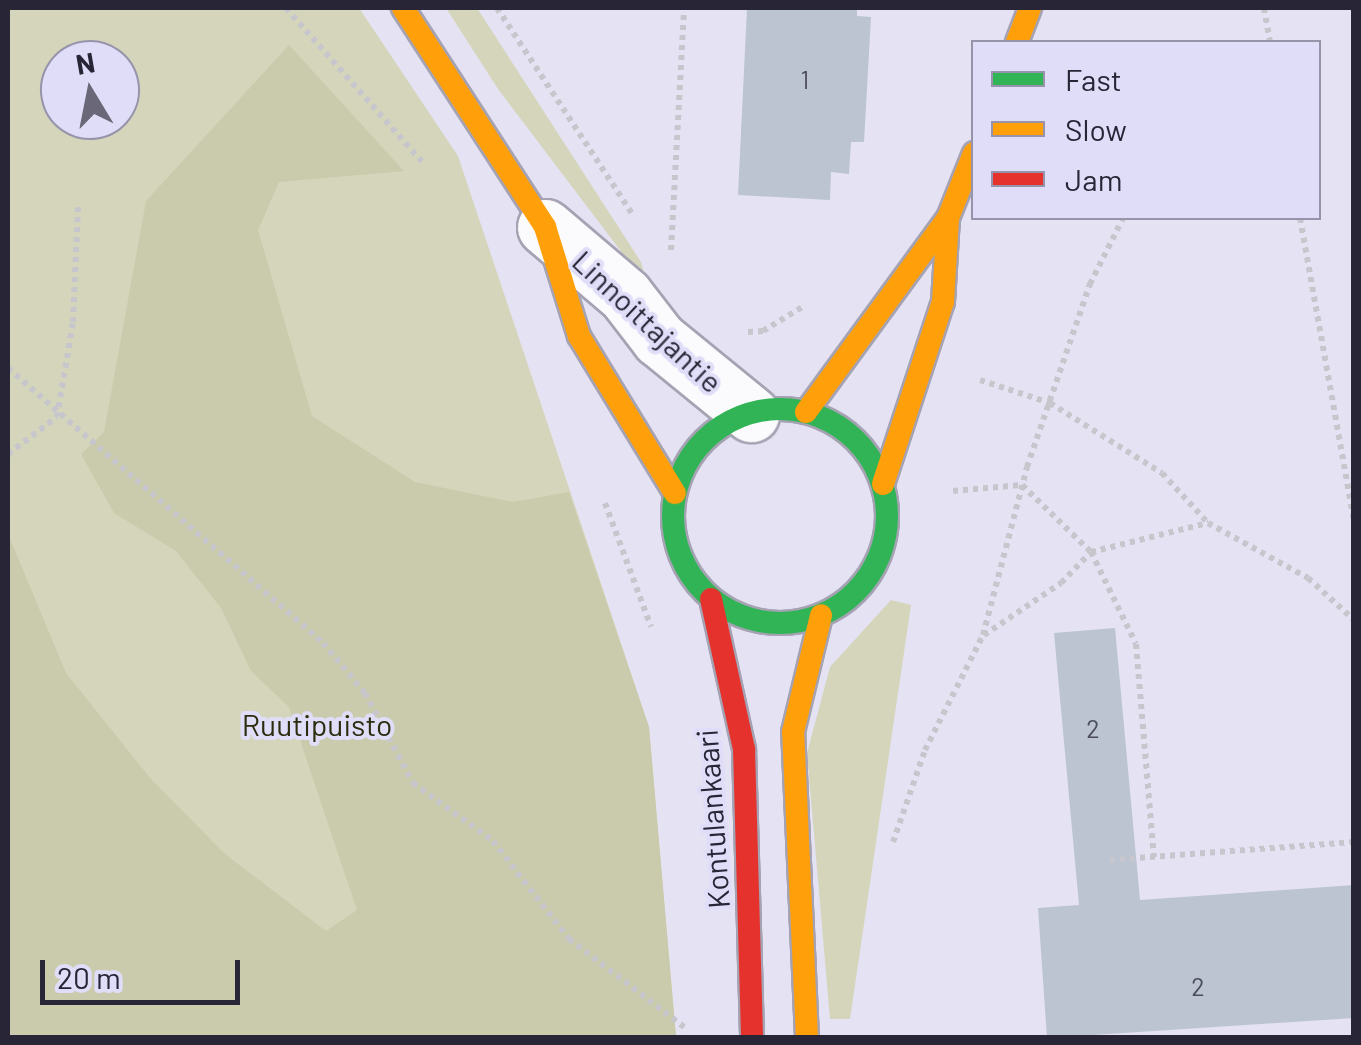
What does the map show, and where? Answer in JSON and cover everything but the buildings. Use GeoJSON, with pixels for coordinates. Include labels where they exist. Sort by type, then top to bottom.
{"type":"FeatureCollection","features":[{"type":"Feature","properties":{"kind":"main road","name":"Linnoittajantie"},"geometry":{"type":"LineString","coordinates":[[403,8],[544,227],[580,336],[676,494]]}},
{"type":"Feature","properties":{"kind":"main road"},"geometry":{"type":"LineString","coordinates":[[1017,40],[1030,8]]}},
{"type":"Feature","properties":{"kind":"main road"},"geometry":{"type":"LineString","coordinates":[[882,484],[852,438],[806,412],[948,218],[971,160]]}},
{"type":"Feature","properties":{"kind":"main road"},"geometry":{"type":"LineString","coordinates":[[711,599],[766,623],[821,615],[862,587],[878,562],[886,534],[882,484],[944,302],[948,218]]}},
{"type":"Feature","properties":{"kind":"main road","name":"Kontulankaari"},"geometry":{"type":"LineString","coordinates":[[752,1038],[744,750],[711,599],[678,552],[676,494],[702,444],[751,414],[806,412]]}},
{"type":"Feature","properties":{"kind":"main road"},"geometry":{"type":"LineString","coordinates":[[808,1038],[793,732],[821,615]]}},
{"type":"Feature","properties":{"kind":"street","name":"Linnoittajantie"},"geometry":{"type":"LineString","coordinates":[[544,227],[625,295],[659,339],[751,414]]}},
{"type":"Feature","properties":{"kind":"path"},"geometry":{"type":"LineString","coordinates":[[286,8],[436,179]]}},
{"type":"Feature","properties":{"kind":"path"},"geometry":{"type":"LineString","coordinates":[[497,8],[636,219]]}},
{"type":"Feature","properties":{"kind":"path"},"geometry":{"type":"LineString","coordinates":[[670,272],[684,8]]}},
{"type":"Feature","properties":{"kind":"path"},"geometry":{"type":"LineString","coordinates":[[1264,8],[1270,40]]}},
{"type":"Feature","properties":{"kind":"path"},"geometry":{"type":"LineString","coordinates":[[8,454],[57,417],[73,322],[78,207]]}},
{"type":"Feature","properties":{"kind":"path"},"geometry":{"type":"LineString","coordinates":[[892,842],[925,750],[982,635],[1022,485],[1090,284],[1121,220]]}},
{"type":"Feature","properties":{"kind":"path"},"geometry":{"type":"LineString","coordinates":[[1300,220],[1354,522]]}},
{"type":"Feature","properties":{"kind":"path"},"geometry":{"type":"LineString","coordinates":[[738,333],[763,330],[810,302]]}},
{"type":"Feature","properties":{"kind":"path"},"geometry":{"type":"LineString","coordinates":[[8,368],[57,417],[323,644],[366,693],[412,783],[493,841],[569,939],[696,1038]]}},
{"type":"Feature","properties":{"kind":"path"},"geometry":{"type":"LineString","coordinates":[[984,382],[1050,403],[1162,473],[1208,524],[1308,578],[1354,620]]}},
{"type":"Feature","properties":{"kind":"path"},"geometry":{"type":"LineString","coordinates":[[953,491],[1022,485],[1091,552],[1136,644],[1154,857]]}},
{"type":"Feature","properties":{"kind":"path"},"geometry":{"type":"LineString","coordinates":[[601,490],[655,635]]}},
{"type":"Feature","properties":{"kind":"path"},"geometry":{"type":"LineString","coordinates":[[982,635],[1061,583],[1091,552],[1208,524]]}},
{"type":"Feature","properties":{"kind":"path"},"geometry":{"type":"LineString","coordinates":[[1110,860],[1354,842]]}},
{"type":"Feature","properties":{"kind":"green space","name":"Ruutipuisto"},"geometry":{"type":"Polygon","coordinates":[[[8,8],[359,8],[458,156],[649,727],[676,1037],[8,1037],[8,8]]]}},
{"type":"Feature","properties":{"kind":"green space"},"geometry":{"type":"Polygon","coordinates":[[[446,8],[477,8],[641,262],[648,287],[498,89],[446,8]]]}},
{"type":"Feature","properties":{"kind":"green space","name":"Ruutipuisto"},"geometry":{"type":"Polygon","coordinates":[[[289,45],[404,171],[279,182],[258,230],[312,416],[415,482],[513,502],[569,492],[649,727],[676,1037],[8,1037],[8,534],[66,673],[150,778],[225,854],[326,931],[357,910],[289,707],[251,671],[221,608],[176,551],[114,513],[81,454],[104,432],[146,201],[289,45]]]}},
{"type":"Feature","properties":{"kind":"green space"},"geometry":{"type":"Polygon","coordinates":[[[891,600],[911,605],[850,1019],[830,1019],[807,753],[830,667],[891,600]]]}},
{"type":"Feature","properties":{"kind":"traffic: fast"},"geometry":{"type":"LineString","coordinates":[[780,409],[821,417],[855,441],[879,475],[887,516],[879,557],[855,591],[821,615],[780,623],[739,615],[705,591],[681,557],[673,516],[681,475],[705,441],[739,417],[780,409]]}},
{"type":"Feature","properties":{"kind":"traffic: slow"},"geometry":{"type":"LineString","coordinates":[[403,8],[545,227],[579,336],[675,493]]}},
{"type":"Feature","properties":{"kind":"traffic: slow"},"geometry":{"type":"LineString","coordinates":[[1018,40],[1030,8]]}},
{"type":"Feature","properties":{"kind":"traffic: slow"},"geometry":{"type":"LineString","coordinates":[[806,412],[948,218],[971,160]]}},
{"type":"Feature","properties":{"kind":"traffic: slow"},"geometry":{"type":"LineString","coordinates":[[883,484],[943,302],[948,218]]}},
{"type":"Feature","properties":{"kind":"traffic: slow"},"geometry":{"type":"LineString","coordinates":[[807,1038],[793,732],[821,615]]}},
{"type":"Feature","properties":{"kind":"traffic: jam"},"geometry":{"type":"LineString","coordinates":[[711,599],[744,749],[752,1038]]}}]}
